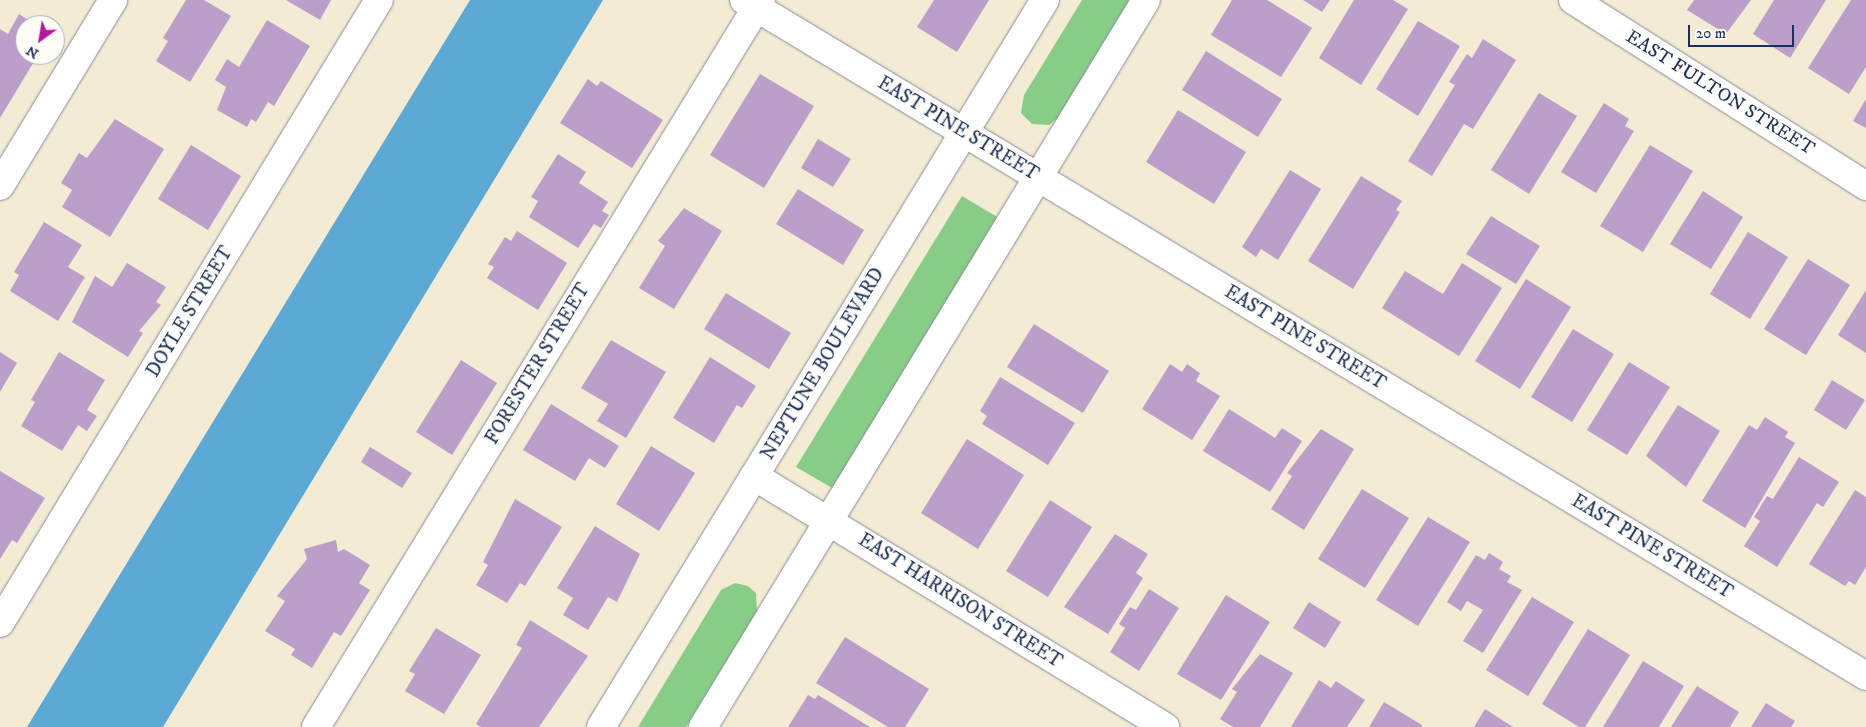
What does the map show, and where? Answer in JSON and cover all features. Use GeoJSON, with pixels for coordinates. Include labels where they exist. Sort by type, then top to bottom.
{"type":"FeatureCollection","features":[{"type":"Feature","properties":{"kind":"street"},"geometry":{"type":"LineString","coordinates":[[0,186],[114,0]]}},
{"type":"Feature","properties":{"kind":"street","name":"DOYLE STREET"},"geometry":{"type":"LineString","coordinates":[[0,623],[379,0]]}},
{"type":"Feature","properties":{"kind":"street","name":"NEPTUNE BOULEVARD"},"geometry":{"type":"LineString","coordinates":[[601,727],[1044,0]]}},
{"type":"Feature","properties":{"kind":"street"},"geometry":{"type":"LineString","coordinates":[[703,727],[1146,0]]}},
{"type":"Feature","properties":{"kind":"street","name":"EAST FULTON STREET"},"geometry":{"type":"LineString","coordinates":[[1573,0],[1866,186]]}},
{"type":"Feature","properties":{"kind":"street","name":"EAST PINE STREET"},"geometry":{"type":"LineString","coordinates":[[754,3],[963,133],[1866,676]]}},
{"type":"Feature","properties":{"kind":"street","name":"FORESTER STREET"},"geometry":{"type":"LineString","coordinates":[[316,727],[754,3]]}},
{"type":"Feature","properties":{"kind":"street","name":"EAST HARRISON STREET"},"geometry":{"type":"LineString","coordinates":[[754,476],[1166,727]]}},
{"type":"Feature","properties":{"kind":"green space"},"geometry":{"type":"Polygon","coordinates":[[[1082,0],[1131,0],[1059,117],[1049,125],[1032,124],[1021,113],[1024,95],[1082,0]]]}},
{"type":"Feature","properties":{"kind":"green space"},"geometry":{"type":"Polygon","coordinates":[[[962,196],[999,218],[834,489],[796,467],[962,196]]]}},
{"type":"Feature","properties":{"kind":"green space"},"geometry":{"type":"Polygon","coordinates":[[[735,583],[748,586],[756,593],[757,612],[686,727],[638,727],[721,590],[735,583]]]}},
{"type":"Feature","properties":{"kind":"water"},"geometry":{"type":"Polygon","coordinates":[[[470,0],[603,0],[163,727],[27,727],[470,0]]]}},
{"type":"Feature","properties":{"kind":"building"},"geometry":{"type":"Polygon","coordinates":[[[186,0],[204,0],[231,16],[190,82],[156,61],[168,41],[163,38],[186,0]]]}},
{"type":"Feature","properties":{"kind":"building"},"geometry":{"type":"Polygon","coordinates":[[[286,0],[331,0],[320,20],[286,0]]]}},
{"type":"Feature","properties":{"kind":"building"},"geometry":{"type":"Polygon","coordinates":[[[934,0],[989,0],[957,52],[917,27],[934,0]]]}},
{"type":"Feature","properties":{"kind":"building"},"geometry":{"type":"Polygon","coordinates":[[[1232,0],[1267,0],[1312,28],[1281,77],[1211,35],[1232,0]]]}},
{"type":"Feature","properties":{"kind":"building"},"geometry":{"type":"Polygon","coordinates":[[[1303,0],[1330,0],[1322,12],[1303,0]]]}},
{"type":"Feature","properties":{"kind":"building"},"geometry":{"type":"Polygon","coordinates":[[[1354,0],[1393,0],[1408,9],[1361,85],[1319,58],[1354,0]]]}},
{"type":"Feature","properties":{"kind":"building"},"geometry":{"type":"Polygon","coordinates":[[[1694,0],[1751,0],[1726,34],[1687,10],[1694,0]]]}},
{"type":"Feature","properties":{"kind":"building"},"geometry":{"type":"Polygon","coordinates":[[[1774,0],[1826,0],[1790,58],[1753,34],[1774,0]]]}},
{"type":"Feature","properties":{"kind":"building"},"geometry":{"type":"Polygon","coordinates":[[[1851,0],[1866,0],[1866,67],[1849,94],[1808,68],[1851,0]]]}},
{"type":"Feature","properties":{"kind":"building"},"geometry":{"type":"Polygon","coordinates":[[[267,20],[310,46],[274,106],[268,102],[256,122],[251,119],[247,127],[217,110],[226,87],[215,80],[227,59],[239,67],[267,20]]]}},
{"type":"Feature","properties":{"kind":"building"},"geometry":{"type":"Polygon","coordinates":[[[15,21],[15,65],[32,65],[0,118],[0,29],[8,34],[15,21]]]}},
{"type":"Feature","properties":{"kind":"building"},"geometry":{"type":"Polygon","coordinates":[[[1418,21],[1460,46],[1418,116],[1376,89],[1418,21]]]}},
{"type":"Feature","properties":{"kind":"building"},"geometry":{"type":"Polygon","coordinates":[[[1483,39],[1516,60],[1473,129],[1464,124],[1432,176],[1408,161],[1455,85],[1449,82],[1467,54],[1472,58],[1483,39]]]}},
{"type":"Feature","properties":{"kind":"building"},"geometry":{"type":"Polygon","coordinates":[[[1206,51],[1282,99],[1258,137],[1182,90],[1206,51]]]}},
{"type":"Feature","properties":{"kind":"building"},"geometry":{"type":"Polygon","coordinates":[[[760,74],[814,106],[764,188],[710,155],[760,74]]]}},
{"type":"Feature","properties":{"kind":"building"},"geometry":{"type":"Polygon","coordinates":[[[588,79],[597,86],[601,81],[663,120],[632,168],[560,123],[588,79]]]}},
{"type":"Feature","properties":{"kind":"building"},"geometry":{"type":"Polygon","coordinates":[[[1539,93],[1577,116],[1529,194],[1491,170],[1539,93]]]}},
{"type":"Feature","properties":{"kind":"building"},"geometry":{"type":"Polygon","coordinates":[[[1866,99],[1866,128],[1853,121],[1866,99]]]}},
{"type":"Feature","properties":{"kind":"building"},"geometry":{"type":"Polygon","coordinates":[[[1604,103],[1629,119],[1625,126],[1634,131],[1596,193],[1561,172],[1604,103]]]}},
{"type":"Feature","properties":{"kind":"building"},"geometry":{"type":"Polygon","coordinates":[[[1178,110],[1246,152],[1214,204],[1146,162],[1178,110]]]}},
{"type":"Feature","properties":{"kind":"building"},"geometry":{"type":"Polygon","coordinates":[[[115,119],[164,149],[110,237],[62,207],[72,190],[61,183],[79,153],[87,158],[115,119]]]}},
{"type":"Feature","properties":{"kind":"building"},"geometry":{"type":"Polygon","coordinates":[[[818,139],[851,159],[833,187],[801,168],[818,139]]]}},
{"type":"Feature","properties":{"kind":"building"},"geometry":{"type":"Polygon","coordinates":[[[191,145],[241,176],[208,230],[158,199],[191,145]]]}},
{"type":"Feature","properties":{"kind":"building"},"geometry":{"type":"Polygon","coordinates":[[[1650,145],[1693,171],[1643,252],[1600,226],[1650,145]]]}},
{"type":"Feature","properties":{"kind":"building"},"geometry":{"type":"Polygon","coordinates":[[[558,154],[586,172],[579,183],[608,202],[602,211],[609,215],[601,228],[594,224],[578,248],[529,217],[538,201],[531,197],[558,154]]]}},
{"type":"Feature","properties":{"kind":"building"},"geometry":{"type":"Polygon","coordinates":[[[1290,170],[1321,189],[1278,260],[1261,249],[1256,257],[1242,247],[1290,170]]]}},
{"type":"Feature","properties":{"kind":"building"},"geometry":{"type":"Polygon","coordinates":[[[1361,176],[1402,201],[1396,210],[1400,212],[1353,289],[1308,261],[1361,176]]]}},
{"type":"Feature","properties":{"kind":"building"},"geometry":{"type":"Polygon","coordinates":[[[798,189],[864,230],[843,265],[776,224],[798,189]]]}},
{"type":"Feature","properties":{"kind":"building"},"geometry":{"type":"Polygon","coordinates":[[[1703,191],[1743,217],[1711,269],[1670,244],[1703,191]]]}},
{"type":"Feature","properties":{"kind":"building"},"geometry":{"type":"Polygon","coordinates":[[[684,208],[722,231],[674,309],[639,288],[665,246],[658,241],[684,208]]]}},
{"type":"Feature","properties":{"kind":"building"},"geometry":{"type":"Polygon","coordinates":[[[1491,216],[1540,246],[1516,284],[1466,254],[1491,216]]]}},
{"type":"Feature","properties":{"kind":"building"},"geometry":{"type":"Polygon","coordinates":[[[44,222],[82,245],[68,267],[85,277],[58,321],[10,291],[19,275],[14,272],[44,222]]]}},
{"type":"Feature","properties":{"kind":"building"},"geometry":{"type":"Polygon","coordinates":[[[517,231],[567,263],[538,310],[487,278],[494,267],[488,264],[505,237],[511,241],[517,231]]]}},
{"type":"Feature","properties":{"kind":"building"},"geometry":{"type":"Polygon","coordinates":[[[1748,232],[1788,257],[1750,319],[1710,294],[1748,232]]]}},
{"type":"Feature","properties":{"kind":"building"},"geometry":{"type":"Polygon","coordinates":[[[1808,259],[1850,285],[1806,355],[1764,329],[1808,259]]]}},
{"type":"Feature","properties":{"kind":"building"},"geometry":{"type":"Polygon","coordinates":[[[127,263],[166,287],[156,302],[161,305],[139,331],[143,333],[128,357],[72,322],[95,276],[112,287],[127,263]]]}},
{"type":"Feature","properties":{"kind":"building"},"geometry":{"type":"Polygon","coordinates":[[[1462,263],[1502,288],[1459,356],[1382,308],[1405,271],[1443,294],[1462,263]]]}},
{"type":"Feature","properties":{"kind":"building"},"geometry":{"type":"Polygon","coordinates":[[[1526,279],[1571,307],[1520,389],[1475,361],[1526,279]]]}},
{"type":"Feature","properties":{"kind":"building"},"geometry":{"type":"Polygon","coordinates":[[[1866,290],[1866,353],[1838,335],[1866,290]]]}},
{"type":"Feature","properties":{"kind":"building"},"geometry":{"type":"Polygon","coordinates":[[[726,293],[791,333],[769,369],[704,329],[726,293]]]}},
{"type":"Feature","properties":{"kind":"building"},"geometry":{"type":"Polygon","coordinates":[[[1034,324],[1109,371],[1083,413],[1007,367],[1034,324]]]}},
{"type":"Feature","properties":{"kind":"building"},"geometry":{"type":"Polygon","coordinates":[[[1573,329],[1614,354],[1572,422],[1531,397],[1573,329]]]}},
{"type":"Feature","properties":{"kind":"building"},"geometry":{"type":"Polygon","coordinates":[[[611,340],[666,372],[626,438],[597,421],[608,404],[581,388],[611,340]]]}},
{"type":"Feature","properties":{"kind":"building"},"geometry":{"type":"Polygon","coordinates":[[[0,352],[17,363],[0,392],[0,352]]]}},
{"type":"Feature","properties":{"kind":"building"},"geometry":{"type":"Polygon","coordinates":[[[59,352],[105,380],[87,410],[97,416],[87,431],[78,425],[62,451],[21,426],[35,402],[31,400],[59,352]]]}},
{"type":"Feature","properties":{"kind":"building"},"geometry":{"type":"Polygon","coordinates":[[[710,357],[756,386],[742,408],[737,405],[714,443],[673,418],[710,357]]]}},
{"type":"Feature","properties":{"kind":"building"},"geometry":{"type":"Polygon","coordinates":[[[461,360],[497,383],[452,455],[416,432],[461,360]]]}},
{"type":"Feature","properties":{"kind":"building"},"geometry":{"type":"Polygon","coordinates":[[[1629,362],[1670,387],[1627,455],[1587,430],[1629,362]]]}},
{"type":"Feature","properties":{"kind":"building"},"geometry":{"type":"Polygon","coordinates":[[[1170,364],[1182,372],[1187,364],[1200,373],[1196,381],[1220,396],[1192,440],[1142,409],[1170,364]]]}},
{"type":"Feature","properties":{"kind":"building"},"geometry":{"type":"Polygon","coordinates":[[[1000,377],[1075,423],[1048,465],[982,424],[987,416],[980,411],[1000,377]]]}},
{"type":"Feature","properties":{"kind":"building"},"geometry":{"type":"Polygon","coordinates":[[[1832,380],[1865,400],[1846,430],[1814,410],[1832,380]]]}},
{"type":"Feature","properties":{"kind":"building"},"geometry":{"type":"Polygon","coordinates":[[[551,404],[619,446],[605,468],[589,458],[575,481],[523,450],[551,404]]]}},
{"type":"Feature","properties":{"kind":"building"},"geometry":{"type":"Polygon","coordinates":[[[1678,405],[1720,431],[1686,487],[1646,456],[1678,405]]]}},
{"type":"Feature","properties":{"kind":"building"},"geometry":{"type":"Polygon","coordinates":[[[1229,409],[1275,438],[1282,428],[1302,441],[1270,492],[1203,451],[1229,409]]]}},
{"type":"Feature","properties":{"kind":"building"},"geometry":{"type":"Polygon","coordinates":[[[1765,417],[1788,432],[1785,437],[1795,443],[1745,528],[1702,501],[1749,425],[1757,430],[1765,417]]]}},
{"type":"Feature","properties":{"kind":"building"},"geometry":{"type":"Polygon","coordinates":[[[1321,429],[1354,449],[1304,530],[1271,509],[1292,476],[1287,473],[1321,429]]]}},
{"type":"Feature","properties":{"kind":"building"},"geometry":{"type":"Polygon","coordinates":[[[967,439],[1024,475],[978,549],[921,513],[967,439]]]}},
{"type":"Feature","properties":{"kind":"building"},"geometry":{"type":"Polygon","coordinates":[[[651,446],[695,473],[659,531],[616,504],[651,446]]]}},
{"type":"Feature","properties":{"kind":"building"},"geometry":{"type":"Polygon","coordinates":[[[370,447],[412,473],[402,488],[361,462],[370,447]]]}},
{"type":"Feature","properties":{"kind":"building"},"geometry":{"type":"Polygon","coordinates":[[[1799,457],[1839,482],[1823,507],[1817,503],[1777,567],[1744,546],[1760,521],[1754,517],[1767,496],[1773,499],[1799,457]]]}},
{"type":"Feature","properties":{"kind":"building"},"geometry":{"type":"Polygon","coordinates":[[[0,471],[45,498],[17,543],[12,540],[0,559],[0,471]]]}},
{"type":"Feature","properties":{"kind":"building"},"geometry":{"type":"Polygon","coordinates":[[[1362,489],[1409,518],[1365,588],[1318,559],[1362,489]]]}},
{"type":"Feature","properties":{"kind":"building"},"geometry":{"type":"Polygon","coordinates":[[[1855,490],[1866,497],[1866,567],[1855,585],[1849,581],[1845,586],[1809,564],[1855,490]]]}},
{"type":"Feature","properties":{"kind":"building"},"geometry":{"type":"Polygon","coordinates":[[[515,499],[562,527],[525,586],[520,583],[507,603],[476,585],[488,565],[483,562],[515,499]]]}},
{"type":"Feature","properties":{"kind":"building"},"geometry":{"type":"Polygon","coordinates":[[[1050,500],[1092,527],[1048,597],[1006,571],[1050,500]]]}},
{"type":"Feature","properties":{"kind":"building"},"geometry":{"type":"Polygon","coordinates":[[[1428,517],[1470,542],[1418,626],[1376,600],[1428,517]]]}},
{"type":"Feature","properties":{"kind":"building"},"geometry":{"type":"Polygon","coordinates":[[[595,526],[640,554],[617,602],[608,597],[588,630],[563,615],[573,598],[557,588],[595,526]]]}},
{"type":"Feature","properties":{"kind":"building"},"geometry":{"type":"Polygon","coordinates":[[[1115,534],[1148,554],[1136,573],[1143,578],[1108,634],[1064,607],[1115,534]]]}},
{"type":"Feature","properties":{"kind":"building"},"geometry":{"type":"Polygon","coordinates":[[[336,540],[338,552],[344,549],[370,565],[359,583],[370,590],[341,636],[334,632],[312,668],[291,655],[295,649],[265,631],[285,601],[277,596],[307,559],[304,549],[336,540]]]}},
{"type":"Feature","properties":{"kind":"building"},"geometry":{"type":"Polygon","coordinates":[[[1489,553],[1503,562],[1499,569],[1511,576],[1507,582],[1522,590],[1483,653],[1463,641],[1483,610],[1467,601],[1461,611],[1447,602],[1476,555],[1485,560],[1489,553]]]}},
{"type":"Feature","properties":{"kind":"building"},"geometry":{"type":"Polygon","coordinates":[[[1149,589],[1179,608],[1139,671],[1110,652],[1125,628],[1119,624],[1130,607],[1136,610],[1149,589]]]}},
{"type":"Feature","properties":{"kind":"building"},"geometry":{"type":"Polygon","coordinates":[[[1226,595],[1270,622],[1221,700],[1177,674],[1226,595]]]}},
{"type":"Feature","properties":{"kind":"building"},"geometry":{"type":"Polygon","coordinates":[[[1532,597],[1574,622],[1528,696],[1486,670],[1532,597]]]}},
{"type":"Feature","properties":{"kind":"building"},"geometry":{"type":"Polygon","coordinates":[[[1309,602],[1341,622],[1325,648],[1293,628],[1309,602]]]}},
{"type":"Feature","properties":{"kind":"building"},"geometry":{"type":"Polygon","coordinates":[[[530,620],[588,656],[539,727],[481,727],[476,724],[522,648],[516,645],[530,620]]]}},
{"type":"Feature","properties":{"kind":"building"},"geometry":{"type":"Polygon","coordinates":[[[436,628],[481,655],[444,714],[405,691],[415,674],[409,671],[436,628]]]}},
{"type":"Feature","properties":{"kind":"building"},"geometry":{"type":"Polygon","coordinates":[[[1588,629],[1630,655],[1585,727],[1579,727],[1542,704],[1588,629]]]}},
{"type":"Feature","properties":{"kind":"building"},"geometry":{"type":"Polygon","coordinates":[[[845,637],[929,689],[905,727],[888,727],[816,683],[845,637]]]}},
{"type":"Feature","properties":{"kind":"building"},"geometry":{"type":"Polygon","coordinates":[[[1260,654],[1293,673],[1260,727],[1233,727],[1220,719],[1237,692],[1232,689],[1260,654]]]}},
{"type":"Feature","properties":{"kind":"building"},"geometry":{"type":"Polygon","coordinates":[[[1643,661],[1684,686],[1659,727],[1603,727],[1643,661]]]}},
{"type":"Feature","properties":{"kind":"building"},"geometry":{"type":"Polygon","coordinates":[[[1319,680],[1331,688],[1336,681],[1365,700],[1347,727],[1291,727],[1319,680]]]}},
{"type":"Feature","properties":{"kind":"building"},"geometry":{"type":"Polygon","coordinates":[[[1697,686],[1739,712],[1730,727],[1671,727],[1697,686]]]}},
{"type":"Feature","properties":{"kind":"building"},"geometry":{"type":"Polygon","coordinates":[[[808,695],[815,699],[818,695],[870,727],[788,727],[808,695]]]}},
{"type":"Feature","properties":{"kind":"building"},"geometry":{"type":"Polygon","coordinates":[[[1384,702],[1422,725],[1421,727],[1369,727],[1384,702]]]}},
{"type":"Feature","properties":{"kind":"building"},"geometry":{"type":"Polygon","coordinates":[[[1766,703],[1795,721],[1791,727],[1751,727],[1766,703]]]}},
{"type":"Feature","properties":{"kind":"building"},"geometry":{"type":"Polygon","coordinates":[[[1485,709],[1513,727],[1474,727],[1485,709]]]}}]}
